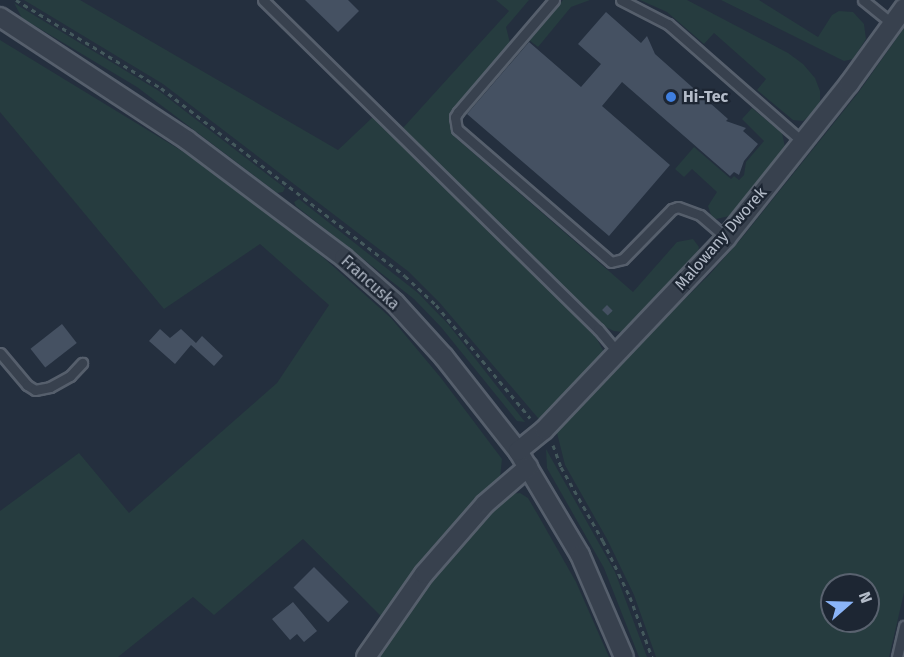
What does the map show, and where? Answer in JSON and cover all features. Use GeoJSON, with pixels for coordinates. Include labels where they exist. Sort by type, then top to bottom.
{"type":"FeatureCollection","features":[{"type":"Feature","properties":{"kind":"street"},"geometry":{"type":"LineString","coordinates":[[0,7],[5,0]]}},
{"type":"Feature","properties":{"kind":"street","name":"Malowany Dworek"},"geometry":{"type":"LineString","coordinates":[[518,451],[544,429],[726,238],[803,142],[904,8]]}},
{"type":"Feature","properties":{"kind":"street","name":"Francuska"},"geometry":{"type":"LineString","coordinates":[[0,17],[187,140],[344,258],[395,303],[444,357],[518,451],[580,555],[624,657]]}},
{"type":"Feature","properties":{"kind":"street"},"geometry":{"type":"LineString","coordinates":[[366,657],[424,574],[485,504],[528,467]]}},
{"type":"Feature","properties":{"kind":"lane"},"geometry":{"type":"LineString","coordinates":[[263,0],[598,329],[617,352]]}},
{"type":"Feature","properties":{"kind":"lane"},"geometry":{"type":"LineString","coordinates":[[554,0],[458,112],[455,117],[457,129],[611,262],[623,259],[672,209],[678,207],[688,209],[700,216],[726,238]]}},
{"type":"Feature","properties":{"kind":"lane"},"geometry":{"type":"LineString","coordinates":[[621,0],[668,24],[803,142]]}},
{"type":"Feature","properties":{"kind":"lane"},"geometry":{"type":"LineString","coordinates":[[863,0],[893,24]]}},
{"type":"Feature","properties":{"kind":"lane"},"geometry":{"type":"LineString","coordinates":[[0,353],[27,385],[35,390],[50,387],[70,376],[82,363]]}},
{"type":"Feature","properties":{"kind":"lane"},"geometry":{"type":"LineString","coordinates":[[897,657],[904,626]]}},
{"type":"Feature","properties":{"kind":"green space"},"geometry":{"type":"Polygon","coordinates":[[[24,0],[80,0],[338,150],[374,116],[593,332],[604,352],[543,419],[538,418],[439,302],[409,272],[163,84],[24,0]]]}},
{"type":"Feature","properties":{"kind":"green space"},"geometry":{"type":"Polygon","coordinates":[[[496,0],[529,0],[506,27],[510,43],[451,112],[450,125],[456,138],[633,292],[677,242],[693,239],[699,247],[698,252],[623,332],[614,331],[599,324],[402,129],[509,11],[496,0]]]}},
{"type":"Feature","properties":{"kind":"green space"},"geometry":{"type":"Polygon","coordinates":[[[563,0],[590,0],[571,7],[538,47],[529,40],[563,0]]]}},
{"type":"Feature","properties":{"kind":"green space"},"geometry":{"type":"Polygon","coordinates":[[[640,0],[687,0],[788,53],[803,64],[815,78],[820,91],[817,109],[803,121],[793,120],[757,90],[766,79],[714,33],[704,44],[667,12],[640,0]]]}},
{"type":"Feature","properties":{"kind":"green space"},"geometry":{"type":"Polygon","coordinates":[[[721,0],[759,0],[818,37],[832,15],[839,11],[853,12],[864,24],[866,39],[853,59],[844,61],[721,0]]]}},
{"type":"Feature","properties":{"kind":"green space"},"geometry":{"type":"Polygon","coordinates":[[[14,3],[159,91],[285,188],[283,192],[277,193],[137,87],[22,18],[14,3]]]}},
{"type":"Feature","properties":{"kind":"green space"},"geometry":{"type":"Polygon","coordinates":[[[904,28],[904,593],[889,657],[656,657],[634,595],[607,539],[565,465],[557,433],[596,387],[709,275],[741,239],[858,93],[904,28]]]}},
{"type":"Feature","properties":{"kind":"green space"},"geometry":{"type":"Polygon","coordinates":[[[0,40],[223,176],[288,226],[391,318],[441,378],[502,459],[500,478],[385,620],[303,539],[214,615],[193,597],[118,657],[0,657],[0,511],[79,453],[129,513],[277,383],[329,305],[260,244],[164,309],[0,112],[0,40]]]}},
{"type":"Feature","properties":{"kind":"green space"},"geometry":{"type":"Polygon","coordinates":[[[752,108],[782,133],[785,147],[734,215],[716,219],[711,215],[708,206],[717,192],[692,169],[684,177],[675,169],[694,147],[731,179],[734,176],[739,180],[744,175],[746,162],[764,141],[742,119],[752,108]]]}},
{"type":"Feature","properties":{"kind":"green space"},"geometry":{"type":"Polygon","coordinates":[[[299,199],[418,293],[448,324],[525,422],[517,421],[441,327],[414,299],[296,206],[294,202],[299,199]]]}},
{"type":"Feature","properties":{"kind":"green space"},"geometry":{"type":"Polygon","coordinates":[[[546,449],[615,572],[647,657],[639,657],[604,568],[547,468],[546,449]]]}},
{"type":"Feature","properties":{"kind":"green space"},"geometry":{"type":"Polygon","coordinates":[[[520,493],[528,498],[576,582],[609,657],[372,657],[427,578],[486,512],[507,494],[520,493]]]}},
{"type":"Feature","properties":{"kind":"building"},"geometry":{"type":"Polygon","coordinates":[[[305,0],[348,0],[359,11],[338,32],[305,0]]]}},
{"type":"Feature","properties":{"kind":"building"},"geometry":{"type":"Polygon","coordinates":[[[606,12],[641,43],[647,36],[655,54],[728,119],[726,121],[746,128],[743,131],[758,144],[744,161],[739,175],[734,172],[730,176],[622,82],[602,106],[670,165],[609,236],[467,114],[529,42],[581,87],[601,64],[578,44],[606,12]]]}},
{"type":"Feature","properties":{"kind":"building"},"geometry":{"type":"Polygon","coordinates":[[[607,305],[613,311],[608,316],[602,310],[607,305]]]}},
{"type":"Feature","properties":{"kind":"building"},"geometry":{"type":"Polygon","coordinates":[[[62,324],[77,343],[45,368],[30,349],[62,324]]]}},
{"type":"Feature","properties":{"kind":"building"},"geometry":{"type":"Polygon","coordinates":[[[160,329],[170,338],[181,329],[196,343],[202,336],[223,356],[214,366],[191,345],[175,364],[149,341],[160,329]]]}},
{"type":"Feature","properties":{"kind":"building"},"geometry":{"type":"Polygon","coordinates":[[[314,567],[349,602],[328,622],[293,588],[314,567]]]}},
{"type":"Feature","properties":{"kind":"building"},"geometry":{"type":"Polygon","coordinates":[[[293,602],[317,631],[304,642],[297,634],[290,640],[272,619],[293,602]]]}},
{"type":"Feature","properties":{"kind":"place","name":"Hi-Tec"},"geometry":{"type":"Point","coordinates":[671,97]}}]}
